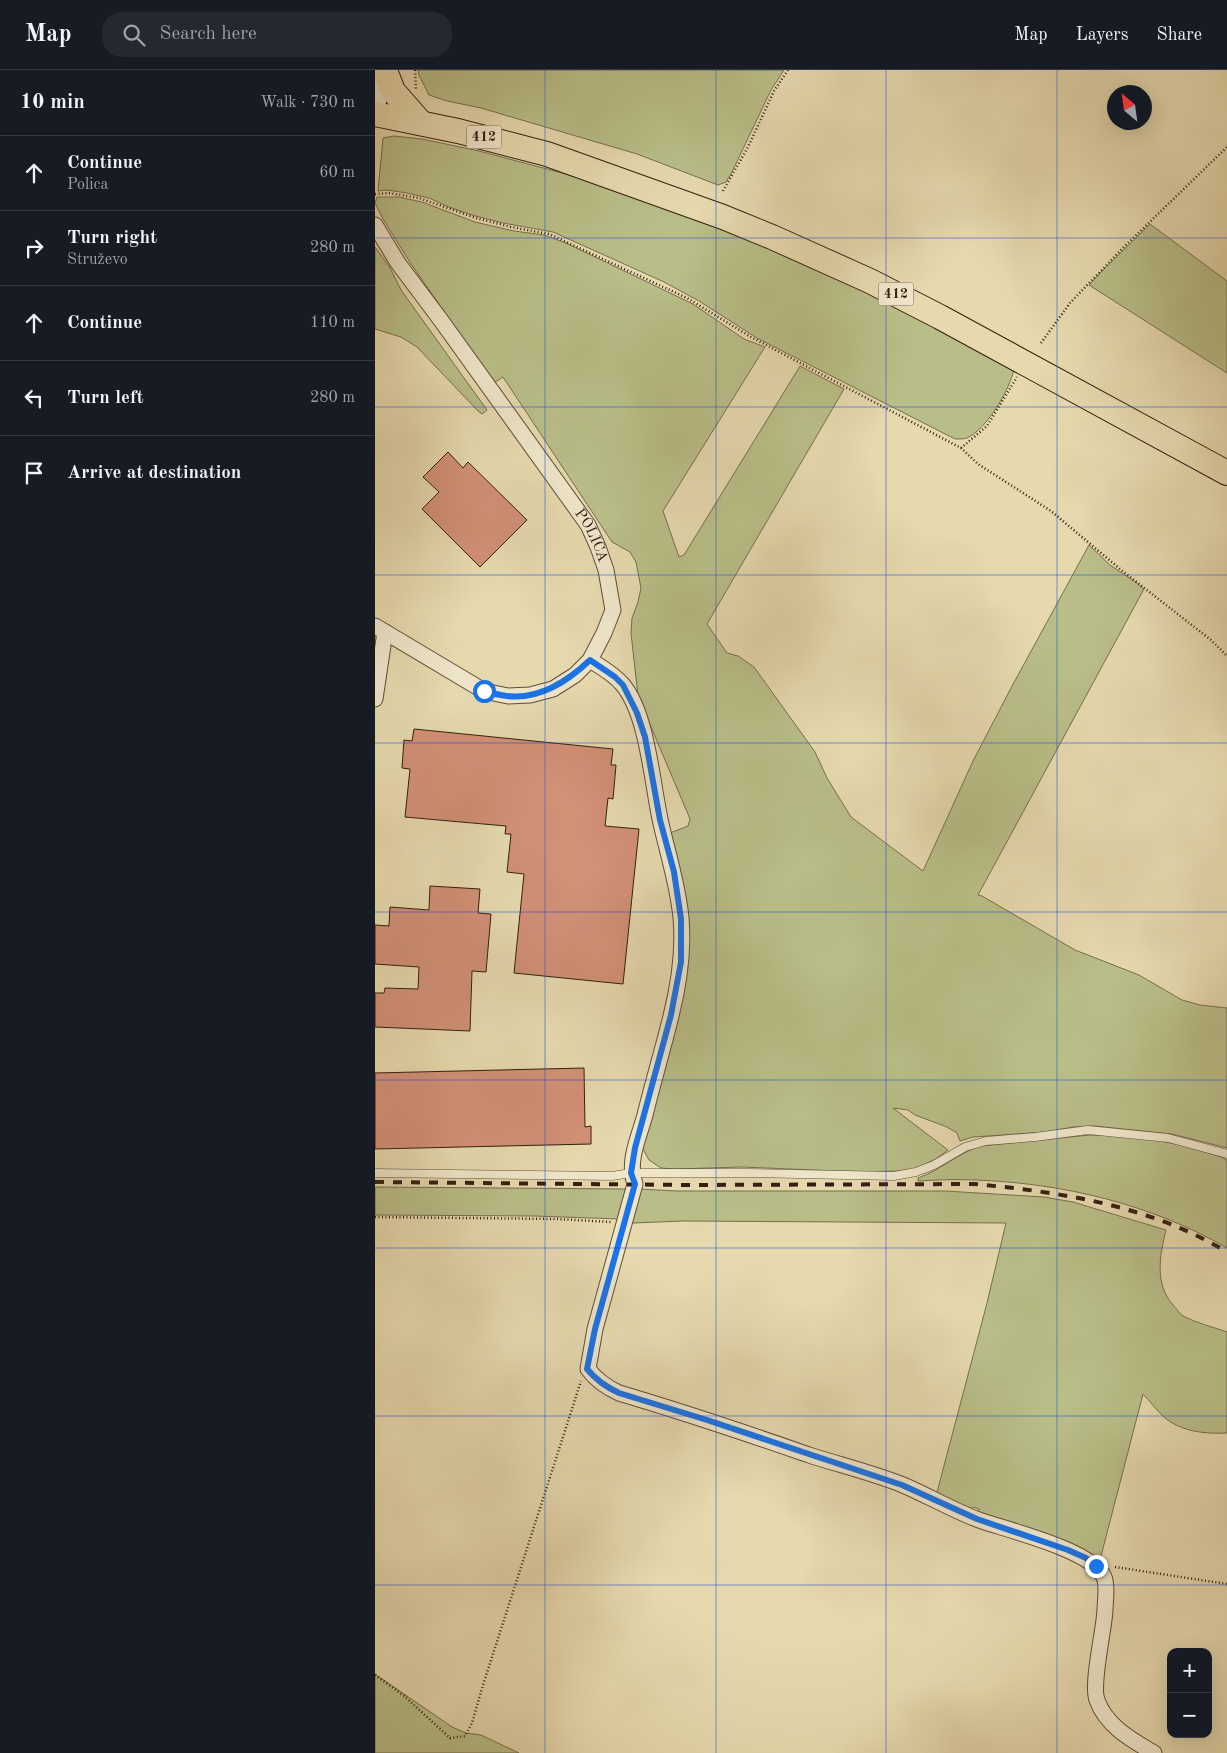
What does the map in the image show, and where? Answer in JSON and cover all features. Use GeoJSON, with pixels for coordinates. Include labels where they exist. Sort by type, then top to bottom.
{"type":"FeatureCollection","features":[{"type":"Feature","properties":{"kind":"main road"},"geometry":{"type":"LineString","coordinates":[[375,104],[381,70]]}},
{"type":"Feature","properties":{"kind":"main road"},"geometry":{"type":"LineString","coordinates":[[385,70],[393,91],[421,123]]}},
{"type":"Feature","properties":{"kind":"main road","name":"412"},"geometry":{"type":"LineString","coordinates":[[375,114],[458,131],[547,154],[723,217],[871,281],[1227,473]]}},
{"type":"Feature","properties":{"kind":"street","name":"POLICA"},"geometry":{"type":"LineString","coordinates":[[375,225],[398,263],[588,525],[598,547],[605,570],[613,610],[604,634],[590,660],[575,675],[553,689],[530,695],[508,696],[484,691],[380,629]]}},
{"type":"Feature","properties":{"kind":"street"},"geometry":{"type":"LineString","coordinates":[[375,699],[380,629]]}},
{"type":"Feature","properties":{"kind":"street"},"geometry":{"type":"LineString","coordinates":[[590,660],[615,677],[623,685],[637,713],[645,737],[660,820],[674,872],[681,919],[681,962],[671,1015],[635,1148],[631,1173],[635,1184],[595,1329],[587,1369],[595,1378],[619,1393],[707,1420],[902,1485],[977,1519],[1086,1558],[1096,1566],[1104,1577],[1106,1595],[1095,1687],[1097,1700],[1106,1717],[1123,1733],[1154,1753]]}},
{"type":"Feature","properties":{"kind":"lane"},"geometry":{"type":"LineString","coordinates":[[375,1173],[612,1176],[631,1173],[749,1173],[893,1176],[916,1172],[934,1165],[965,1147],[986,1141],[1035,1138],[1087,1130],[1168,1138],[1227,1154]]}},
{"type":"Feature","properties":{"kind":"path"},"geometry":{"type":"LineString","coordinates":[[415,70],[416,94]]}},
{"type":"Feature","properties":{"kind":"path"},"geometry":{"type":"LineString","coordinates":[[723,191],[748,147],[774,91],[788,70]]}},
{"type":"Feature","properties":{"kind":"path"},"geometry":{"type":"LineString","coordinates":[[1041,343],[1070,303],[1123,248],[1227,147]]}},
{"type":"Feature","properties":{"kind":"path"},"geometry":{"type":"LineString","coordinates":[[375,194],[389,193],[419,198],[475,218],[549,234],[687,298],[751,337],[961,448],[978,464],[1051,512],[1211,640],[1227,656]]}},
{"type":"Feature","properties":{"kind":"path"},"geometry":{"type":"LineString","coordinates":[[961,448],[987,426],[1025,363]]}},
{"type":"Feature","properties":{"kind":"path"},"geometry":{"type":"LineString","coordinates":[[375,1217],[557,1219],[625,1223]]}},
{"type":"Feature","properties":{"kind":"path"},"geometry":{"type":"LineString","coordinates":[[375,1675],[403,1695],[450,1738],[465,1736],[472,1723],[581,1382],[587,1369]]}},
{"type":"Feature","properties":{"kind":"path"},"geometry":{"type":"LineString","coordinates":[[1096,1566],[1227,1584]]}},
{"type":"Feature","properties":{"kind":"green space"},"geometry":{"type":"Polygon","coordinates":[[[418,70],[784,70],[771,90],[732,172],[726,182],[718,185],[637,154],[481,108],[429,95],[418,70]]]}},
{"type":"Feature","properties":{"kind":"green space"},"geometry":{"type":"Polygon","coordinates":[[[394,136],[422,139],[479,151],[620,189],[767,244],[895,304],[1014,369],[1012,377],[997,408],[982,426],[967,438],[955,439],[757,338],[699,301],[664,282],[553,232],[472,215],[429,198],[387,190],[378,191],[383,138],[394,136]]]}},
{"type":"Feature","properties":{"kind":"green space"},"geometry":{"type":"Polygon","coordinates":[[[377,197],[399,197],[422,202],[475,222],[514,231],[544,235],[566,243],[693,304],[744,339],[765,347],[663,511],[679,557],[684,555],[800,366],[844,389],[707,624],[727,653],[738,656],[754,667],[815,752],[827,778],[851,817],[923,871],[973,761],[1089,545],[1110,565],[1144,589],[978,895],[1075,950],[1139,975],[1182,1000],[1200,1005],[1227,1008],[1227,1148],[1172,1134],[1095,1126],[973,1137],[960,1141],[957,1133],[947,1127],[915,1115],[908,1110],[893,1108],[948,1150],[936,1159],[915,1169],[897,1171],[862,1172],[742,1167],[675,1169],[661,1168],[649,1160],[642,1147],[685,968],[670,833],[688,826],[690,819],[638,696],[631,633],[632,618],[641,588],[636,562],[630,552],[612,542],[503,377],[494,383],[411,264],[383,219],[375,203],[377,197]]]}},
{"type":"Feature","properties":{"kind":"green space"},"geometry":{"type":"Polygon","coordinates":[[[1150,224],[1227,281],[1227,373],[1089,285],[1150,224]]]}},
{"type":"Feature","properties":{"kind":"green space"},"geometry":{"type":"Polygon","coordinates":[[[375,247],[389,266],[401,290],[487,410],[482,414],[417,347],[401,337],[375,329],[375,247]]]}},
{"type":"Feature","properties":{"kind":"green space"},"geometry":{"type":"Polygon","coordinates":[[[1090,1135],[1134,1137],[1163,1141],[1216,1155],[1227,1160],[1227,1248],[1168,1219],[1137,1208],[1073,1191],[1008,1182],[918,1181],[918,1178],[981,1146],[1090,1135]]]}},
{"type":"Feature","properties":{"kind":"green space"},"geometry":{"type":"Polygon","coordinates":[[[375,1187],[629,1189],[620,1219],[534,1216],[375,1215],[375,1187]]]}},
{"type":"Feature","properties":{"kind":"green space"},"geometry":{"type":"Polygon","coordinates":[[[638,1189],[677,1191],[945,1191],[1044,1197],[1073,1202],[1166,1230],[1160,1269],[1163,1288],[1167,1296],[1183,1316],[1227,1332],[1227,1433],[1194,1431],[1178,1426],[1164,1417],[1143,1394],[1100,1560],[1070,1546],[978,1516],[979,1509],[973,1507],[970,1513],[936,1496],[1006,1223],[628,1222],[638,1189]]]}},
{"type":"Feature","properties":{"kind":"green space"},"geometry":{"type":"Polygon","coordinates":[[[375,1674],[452,1727],[466,1733],[481,1735],[519,1753],[375,1753],[375,1674]]]}},
{"type":"Feature","properties":{"kind":"building"},"geometry":{"type":"Polygon","coordinates":[[[448,452],[463,468],[468,462],[527,520],[480,567],[422,509],[439,492],[423,477],[448,452]]]}},
{"type":"Feature","properties":{"kind":"building"},"geometry":{"type":"Polygon","coordinates":[[[414,729],[613,749],[611,765],[616,765],[613,799],[608,798],[605,826],[639,829],[623,984],[514,973],[524,874],[507,872],[511,834],[505,834],[506,826],[405,817],[410,769],[402,768],[404,740],[412,741],[414,729]]]}},
{"type":"Feature","properties":{"kind":"building"},"geometry":{"type":"Polygon","coordinates":[[[430,886],[480,889],[478,913],[491,914],[486,972],[472,971],[470,1031],[375,1027],[375,993],[384,993],[385,988],[418,989],[419,967],[375,964],[375,925],[389,926],[390,907],[429,910],[430,886]]]}},
{"type":"Feature","properties":{"kind":"building"},"geometry":{"type":"Polygon","coordinates":[[[584,1068],[585,1127],[591,1126],[591,1144],[375,1149],[375,1073],[584,1068]]]}},
{"type":"Feature","properties":{"kind":"railway"},"geometry":{"type":"LineString","coordinates":[[375,1182],[685,1185],[974,1184],[1073,1197],[1137,1212],[1198,1236],[1227,1252]]}},
{"type":"Feature","properties":{"kind":"route"},"geometry":{"type":"LineString","coordinates":[[484,691],[508,696],[530,695],[553,689],[575,675],[590,660],[615,677],[629,694],[645,737],[660,820],[674,872],[681,919],[681,962],[671,1015],[635,1148],[631,1173],[635,1184],[595,1329],[587,1369],[595,1378],[619,1393],[707,1420],[902,1485],[977,1519],[1068,1550],[1086,1558],[1096,1566]]}}]}
